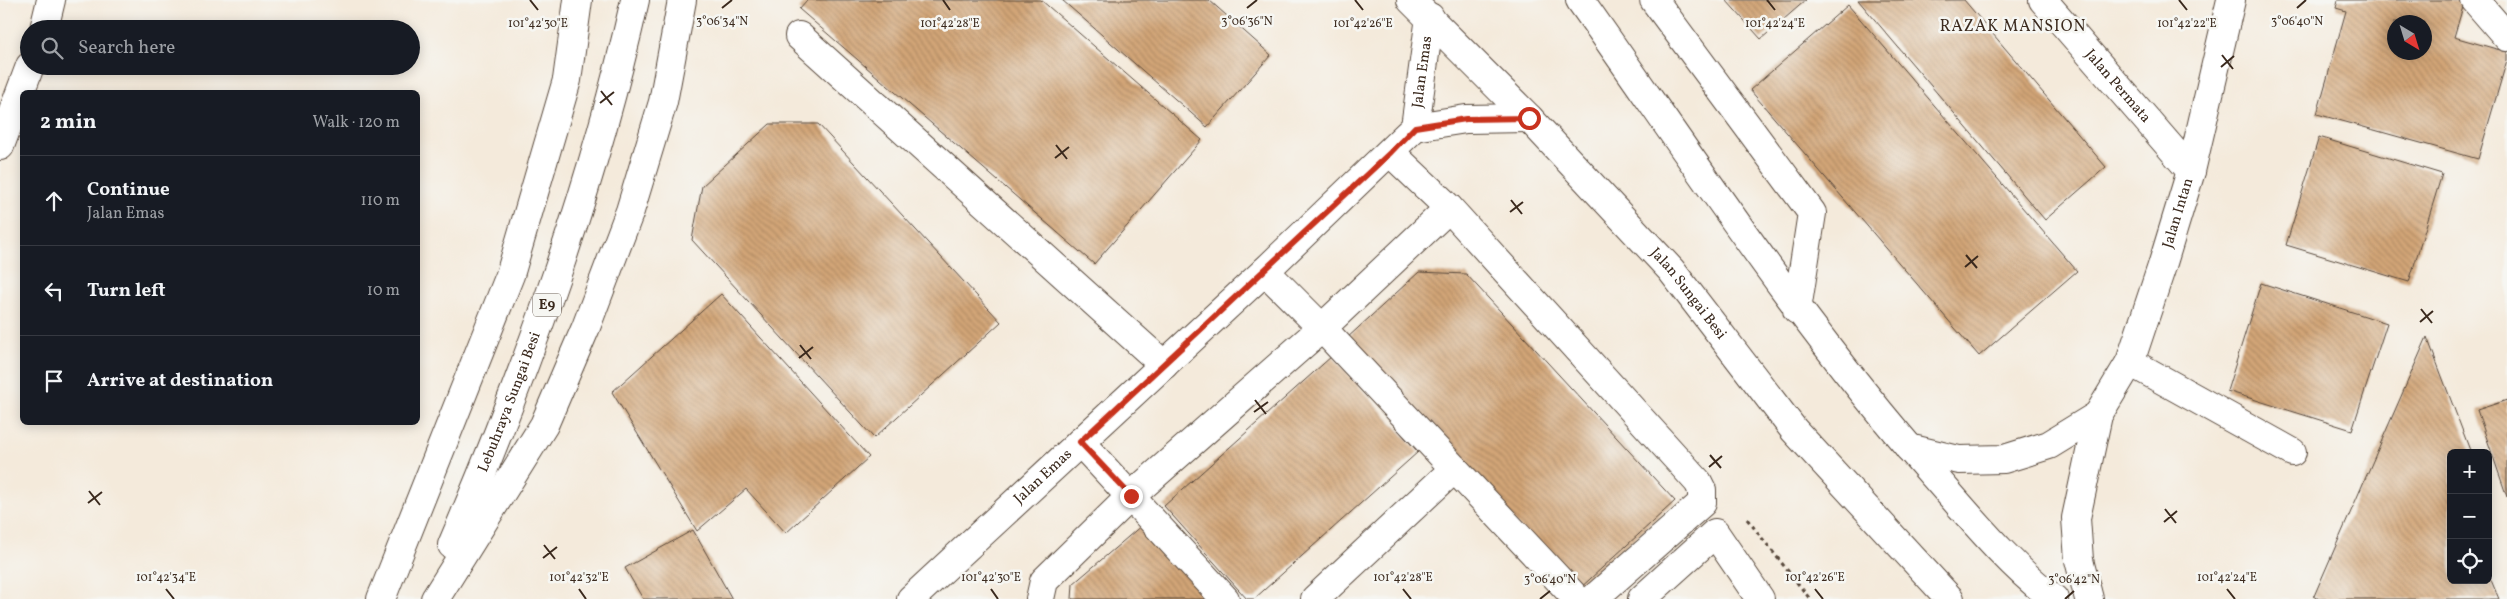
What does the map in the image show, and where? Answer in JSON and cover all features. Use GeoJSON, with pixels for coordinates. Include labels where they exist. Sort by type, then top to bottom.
{"type":"FeatureCollection","features":[{"type":"Feature","properties":{"kind":"main road"},"geometry":{"type":"LineString","coordinates":[[46,20],[51,0]]}},
{"type":"Feature","properties":{"kind":"main road"},"geometry":{"type":"LineString","coordinates":[[381,599],[510,275],[566,80],[578,0]]}},
{"type":"Feature","properties":{"kind":"main road","name":"Lebuhraya Sungai Besi"},"geometry":{"type":"LineString","coordinates":[[430,599],[489,460],[539,332],[598,147],[635,0]]}},
{"type":"Feature","properties":{"kind":"main road"},"geometry":{"type":"LineString","coordinates":[[435,599],[544,425],[582,336],[630,211],[663,102],[682,0]]}},
{"type":"Feature","properties":{"kind":"main road"},"geometry":{"type":"LineString","coordinates":[[1580,0],[1797,310],[1909,448],[2002,552],[2054,599]]}},
{"type":"Feature","properties":{"kind":"main road"},"geometry":{"type":"LineString","coordinates":[[1654,0],[1812,213],[1797,310]]}},
{"type":"Feature","properties":{"kind":"main road","name":"Jalan Permata"},"geometry":{"type":"LineString","coordinates":[[2043,0],[2191,171]]}},
{"type":"Feature","properties":{"kind":"main road","name":"Jalan Intan"},"geometry":{"type":"LineString","coordinates":[[2088,599],[2079,560],[2076,518],[2098,415],[2130,362],[2191,171],[2231,0]]}},
{"type":"Feature","properties":{"kind":"main road"},"geometry":{"type":"LineString","coordinates":[[2475,0],[2507,37]]}},
{"type":"Feature","properties":{"kind":"main road","name":"Jalan Sungai Besi"},"geometry":{"type":"LineString","coordinates":[[1421,8],[1529,118],[1672,270],[1794,430],[1950,599]]}},
{"type":"Feature","properties":{"kind":"main road","name":"Jalan Emas"},"geometry":{"type":"LineString","coordinates":[[1415,127],[1421,8]]}},
{"type":"Feature","properties":{"kind":"main road"},"geometry":{"type":"LineString","coordinates":[[799,36],[1164,365]]}},
{"type":"Feature","properties":{"kind":"main road"},"geometry":{"type":"LineString","coordinates":[[21,90],[27,75]]}},
{"type":"Feature","properties":{"kind":"main road"},"geometry":{"type":"LineString","coordinates":[[0,146],[20,93]]}},
{"type":"Feature","properties":{"kind":"main road","name":"Jalan Emas"},"geometry":{"type":"LineString","coordinates":[[911,599],[1265,271],[1415,127],[1466,119],[1529,118]]}},
{"type":"Feature","properties":{"kind":"main road"},"geometry":{"type":"LineString","coordinates":[[1391,152],[1449,208],[1698,482],[1702,490],[1702,503],[1593,599]]}},
{"type":"Feature","properties":{"kind":"main road"},"geometry":{"type":"LineString","coordinates":[[1040,599],[1044,581],[1131,496],[1322,328],[1449,208]]}},
{"type":"Feature","properties":{"kind":"main road"},"geometry":{"type":"LineString","coordinates":[[1265,271],[1322,328],[1577,599]]}},
{"type":"Feature","properties":{"kind":"main road"},"geometry":{"type":"LineString","coordinates":[[2130,362],[2292,452]]}},
{"type":"Feature","properties":{"kind":"main road","name":"Jalan Intan"},"geometry":{"type":"LineString","coordinates":[[1909,448],[1959,460],[2004,459],[2049,445],[2098,415]]}},
{"type":"Feature","properties":{"kind":"main road"},"geometry":{"type":"LineString","coordinates":[[1080,442],[1225,599]]}},
{"type":"Feature","properties":{"kind":"main road"},"geometry":{"type":"LineString","coordinates":[[1315,599],[1454,469]]}},
{"type":"Feature","properties":{"kind":"main road"},"geometry":{"type":"LineString","coordinates":[[1642,599],[1715,533],[1760,599]]}},
{"type":"Feature","properties":{"kind":"path"},"geometry":{"type":"LineString","coordinates":[[1743,514],[1810,599]]}},
{"type":"Feature","properties":{"kind":"building"},"geometry":{"type":"Polygon","coordinates":[[[807,0],[1041,0],[1202,140],[1094,264],[799,9],[807,0]]]}},
{"type":"Feature","properties":{"kind":"building"},"geometry":{"type":"Polygon","coordinates":[[[1062,0],[1209,0],[1271,55],[1207,127],[1062,0]]]}},
{"type":"Feature","properties":{"kind":"building"},"geometry":{"type":"Polygon","coordinates":[[[1726,0],[1806,0],[1761,39],[1726,0]]]}},
{"type":"Feature","properties":{"kind":"building"},"geometry":{"type":"Polygon","coordinates":[[[1858,0],[1964,0],[2106,167],[2045,220],[1858,0]]]}},
{"type":"Feature","properties":{"kind":"building"},"geometry":{"type":"Polygon","coordinates":[[[2338,0],[2465,0],[2454,37],[2507,52],[2507,60],[2478,159],[2317,114],[2346,11],[2336,8],[2338,0]]]}},
{"type":"Feature","properties":{"kind":"building"},"geometry":{"type":"Polygon","coordinates":[[[1848,5],[2077,271],[1979,356],[1750,90],[1848,5]]]}},
{"type":"Feature","properties":{"kind":"building"},"geometry":{"type":"Polygon","coordinates":[[[770,124],[818,124],[1001,322],[874,438],[692,240],[702,186],[770,124]]]}},
{"type":"Feature","properties":{"kind":"building"},"geometry":{"type":"Polygon","coordinates":[[[2319,137],[2442,174],[2409,282],[2286,245],[2319,137]]]}},
{"type":"Feature","properties":{"kind":"building"},"geometry":{"type":"Polygon","coordinates":[[[1419,272],[1466,274],[1675,501],[1578,590],[1346,339],[1419,272]]]}},
{"type":"Feature","properties":{"kind":"building"},"geometry":{"type":"Polygon","coordinates":[[[2261,283],[2387,323],[2352,430],[2227,391],[2261,283]]]}},
{"type":"Feature","properties":{"kind":"building"},"geometry":{"type":"Polygon","coordinates":[[[721,294],[869,457],[786,533],[746,489],[697,531],[612,392],[721,294]]]}},
{"type":"Feature","properties":{"kind":"building"},"geometry":{"type":"Polygon","coordinates":[[[2427,337],[2469,449],[2447,449],[2447,584],[2492,584],[2492,582],[2499,599],[2319,599],[2314,596],[2427,337]]]}},
{"type":"Feature","properties":{"kind":"building"},"geometry":{"type":"Polygon","coordinates":[[[1332,356],[1418,452],[1254,599],[1247,599],[1164,506],[1332,356]]]}},
{"type":"Feature","properties":{"kind":"building"},"geometry":{"type":"Polygon","coordinates":[[[2507,400],[2507,497],[2492,449],[2477,410],[2507,400]]]}},
{"type":"Feature","properties":{"kind":"building"},"geometry":{"type":"Polygon","coordinates":[[[1142,525],[1208,599],[1072,599],[1073,584],[1142,525]]]}},
{"type":"Feature","properties":{"kind":"building"},"geometry":{"type":"Polygon","coordinates":[[[693,530],[732,599],[643,599],[625,568],[693,530]]]}},
{"type":"Feature","properties":{"kind":"district","name":"RAZAK MANSION"},"geometry":{"type":"Point","coordinates":[2013,27]}},
{"type":"Feature","properties":{"kind":"route"},"geometry":{"type":"LineString","coordinates":[[1131,496],[1080,442],[1265,271],[1415,127],[1466,119],[1529,118]]}}]}
